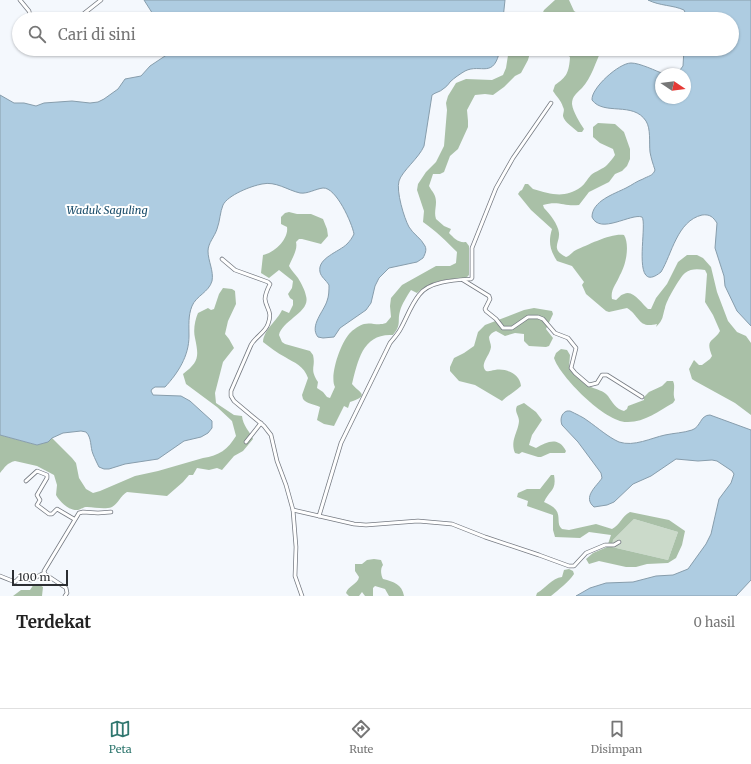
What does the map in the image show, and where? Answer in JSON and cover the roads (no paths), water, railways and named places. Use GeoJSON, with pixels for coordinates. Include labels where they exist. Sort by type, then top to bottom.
{"type":"FeatureCollection","features":[{"type":"Feature","properties":{"kind":"street"},"geometry":{"type":"LineString","coordinates":[[20,0],[29,12]]}},
{"type":"Feature","properties":{"kind":"street"},"geometry":{"type":"LineString","coordinates":[[86,12],[101,0]]}},
{"type":"Feature","properties":{"kind":"street"},"geometry":{"type":"LineString","coordinates":[[319,516],[341,443],[390,343],[401,329],[418,295],[424,290],[431,286],[451,280],[471,279],[473,276],[472,248],[501,178],[526,138],[551,103]]}},
{"type":"Feature","properties":{"kind":"street"},"geometry":{"type":"LineString","coordinates":[[222,259],[235,270],[270,284],[265,298],[270,312],[268,326],[254,338],[238,371],[231,391],[231,396],[234,401],[261,423],[271,435],[277,461],[293,510],[296,547],[295,576],[302,596]]}},
{"type":"Feature","properties":{"kind":"street"},"geometry":{"type":"LineString","coordinates":[[463,280],[489,296],[490,299],[485,309],[486,312],[496,319],[503,328],[512,328],[525,318],[536,317],[543,319],[555,333],[568,338],[576,349],[571,368],[589,385],[597,383],[602,375],[607,374],[642,396]]}},
{"type":"Feature","properties":{"kind":"street"},"geometry":{"type":"LineString","coordinates":[[246,442],[261,423]]}},
{"type":"Feature","properties":{"kind":"street"},"geometry":{"type":"LineString","coordinates":[[26,481],[37,471],[47,475],[47,478],[38,493],[40,500],[37,505],[49,514],[52,514],[57,509],[74,519]]}},
{"type":"Feature","properties":{"kind":"street"},"geometry":{"type":"LineString","coordinates":[[293,510],[344,522],[366,525],[418,521],[452,524],[568,566],[574,566],[586,553],[605,545],[619,542]]}},
{"type":"Feature","properties":{"kind":"street"},"geometry":{"type":"LineString","coordinates":[[0,576],[15,582],[20,577],[31,580],[44,572],[74,519],[79,513],[110,512]]}},
{"type":"Feature","properties":{"kind":"street"},"geometry":{"type":"LineString","coordinates":[[44,572],[66,588],[67,592],[65,596]]}},
{"type":"Feature","properties":{"kind":"water"},"geometry":{"type":"Polygon","coordinates":[[[144,0],[505,0],[504,12],[152,12],[144,0]]]}},
{"type":"Feature","properties":{"kind":"water"},"geometry":{"type":"Polygon","coordinates":[[[648,0],[751,0],[751,326],[737,311],[725,286],[724,276],[715,248],[717,223],[711,216],[702,215],[694,218],[687,224],[676,239],[661,272],[652,277],[646,275],[643,268],[642,217],[602,224],[596,222],[592,217],[593,211],[604,199],[650,176],[655,170],[651,159],[648,124],[640,115],[634,112],[597,105],[592,100],[596,89],[601,83],[620,67],[626,64],[635,63],[655,71],[655,104],[691,104],[691,68],[682,68],[684,56],[739,56],[739,12],[685,12],[684,10],[648,0]]]}},
{"type":"Feature","properties":{"kind":"water","name":"Waduk Saguling"},"geometry":{"type":"Polygon","coordinates":[[[165,56],[498,56],[491,67],[486,69],[471,69],[465,71],[453,79],[442,90],[432,95],[424,146],[422,151],[403,173],[398,185],[407,223],[423,243],[426,248],[426,252],[423,258],[417,262],[389,268],[379,278],[375,286],[371,303],[366,310],[340,328],[334,337],[318,337],[315,328],[329,293],[329,285],[322,277],[320,267],[325,259],[347,244],[354,234],[347,214],[338,199],[328,189],[323,188],[306,193],[300,193],[267,183],[246,189],[235,194],[226,201],[222,208],[216,232],[208,248],[212,281],[208,288],[196,299],[192,306],[189,317],[189,343],[185,357],[174,376],[165,387],[155,387],[151,391],[153,395],[181,396],[190,401],[212,421],[212,428],[208,433],[201,437],[184,441],[158,459],[104,469],[99,467],[86,432],[81,431],[63,433],[52,438],[48,442],[37,445],[0,435],[0,95],[14,103],[24,103],[36,106],[44,103],[72,101],[90,103],[98,102],[118,89],[125,79],[141,76],[150,66],[165,56]]]}},
{"type":"Feature","properties":{"kind":"water"},"geometry":{"type":"Polygon","coordinates":[[[567,411],[582,417],[611,438],[625,443],[642,442],[665,435],[692,430],[704,417],[710,415],[751,430],[751,580],[736,596],[576,596],[590,588],[606,583],[633,582],[656,576],[673,575],[688,569],[706,544],[711,534],[719,499],[731,483],[734,474],[717,461],[676,459],[651,476],[633,484],[614,502],[607,505],[594,507],[589,499],[594,488],[602,478],[601,473],[578,442],[562,425],[561,421],[563,413],[567,411]]]}}]}
